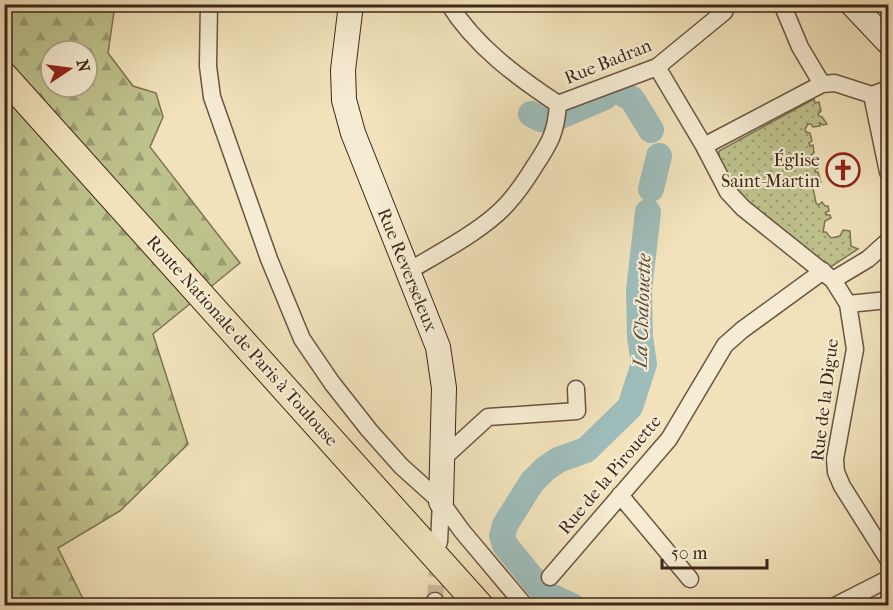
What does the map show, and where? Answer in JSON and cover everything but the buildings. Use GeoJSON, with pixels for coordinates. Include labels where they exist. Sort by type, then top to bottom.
{"type":"FeatureCollection","features":[{"type":"Feature","properties":{"kind":"main road","name":"Route Nationale de Paris à Toulouse"},"geometry":{"type":"LineString","coordinates":[[4,76],[480,606]]}},
{"type":"Feature","properties":{"kind":"main road","name":"Route Nationale de Paris à Toulouse"},"geometry":{"type":"LineString","coordinates":[[4,100],[442,604]]}},
{"type":"Feature","properties":{"kind":"street"},"geometry":{"type":"LineString","coordinates":[[209,4],[208,66],[212,97],[269,259],[302,339],[332,383],[369,430],[401,466],[441,502],[462,531],[525,606]]}},
{"type":"Feature","properties":{"kind":"street","name":"Rue Reverseleux"},"geometry":{"type":"LineString","coordinates":[[351,4],[343,70],[344,100],[353,133],[438,347],[444,388],[439,542]]}},
{"type":"Feature","properties":{"kind":"street","name":"Rue Badran"},"geometry":{"type":"LineString","coordinates":[[449,4],[461,24],[557,114],[657,67],[724,12],[728,4]]}},
{"type":"Feature","properties":{"kind":"street"},"geometry":{"type":"LineString","coordinates":[[782,4],[800,47],[822,84]]}},
{"type":"Feature","properties":{"kind":"street"},"geometry":{"type":"LineString","coordinates":[[852,4],[888,42]]}},
{"type":"Feature","properties":{"kind":"street"},"geometry":{"type":"LineString","coordinates":[[657,67],[704,146],[728,192],[743,208],[828,276],[848,304],[888,300]]}},
{"type":"Feature","properties":{"kind":"street"},"geometry":{"type":"LineString","coordinates":[[704,146],[822,84],[835,83],[872,95],[888,89]]}},
{"type":"Feature","properties":{"kind":"street"},"geometry":{"type":"LineString","coordinates":[[872,95],[888,172]]}},
{"type":"Feature","properties":{"kind":"street"},"geometry":{"type":"LineString","coordinates":[[407,272],[482,225],[505,206],[548,145],[557,114]]}},
{"type":"Feature","properties":{"kind":"street","name":"Rue de la Pirouette"},"geometry":{"type":"LineString","coordinates":[[550,578],[669,440],[725,345],[742,330],[828,276],[868,259],[888,241]]}},
{"type":"Feature","properties":{"kind":"street","name":"Rue de la Digue"},"geometry":{"type":"LineString","coordinates":[[848,304],[855,349],[835,459],[836,472],[842,486],[888,559]]}},
{"type":"Feature","properties":{"kind":"street"},"geometry":{"type":"LineString","coordinates":[[441,460],[488,417],[577,411],[576,389]]}},
{"type":"Feature","properties":{"kind":"street"},"geometry":{"type":"LineString","coordinates":[[620,495],[690,579]]}},
{"type":"Feature","properties":{"kind":"street"},"geometry":{"type":"LineString","coordinates":[[835,606],[888,579]]}},
{"type":"Feature","properties":{"kind":"green space"},"geometry":{"type":"Polygon","coordinates":[[[4,5],[115,5],[108,53],[133,86],[156,93],[163,117],[150,147],[240,263],[153,334],[188,444],[120,511],[58,548],[86,605],[5,605],[4,5]]]}},
{"type":"Feature","properties":{"kind":"green space"},"geometry":{"type":"Polygon","coordinates":[[[814,99],[815,103],[819,102],[821,111],[819,116],[827,124],[820,123],[820,126],[813,127],[808,124],[805,129],[810,133],[812,141],[809,143],[810,146],[813,145],[814,153],[811,155],[815,157],[818,168],[815,172],[818,172],[821,182],[813,188],[816,203],[818,205],[822,202],[828,206],[829,211],[826,215],[830,215],[831,218],[825,221],[823,232],[831,238],[840,236],[843,230],[850,231],[851,246],[858,249],[829,268],[734,192],[719,163],[719,151],[814,99]]]}},
{"type":"Feature","properties":{"kind":"waterway","name":"La Chalouette"},"geometry":{"type":"LineString","coordinates":[[618,91],[632,99],[651,130]]}},
{"type":"Feature","properties":{"kind":"waterway","name":"La Chalouette"},"geometry":{"type":"LineString","coordinates":[[531,114],[541,119],[551,120],[605,97]]}},
{"type":"Feature","properties":{"kind":"waterway","name":"La Chalouette"},"geometry":{"type":"LineString","coordinates":[[651,189],[659,156]]}},
{"type":"Feature","properties":{"kind":"waterway","name":"La Chalouette"},"geometry":{"type":"LineString","coordinates":[[572,606],[544,593],[505,545],[502,536],[505,525],[532,482],[558,460],[586,450],[630,407],[644,364],[640,337],[639,290],[648,212]]}},
{"type":"Feature","properties":{"kind":"tunnel"},"geometry":{"type":"LineString","coordinates":[[435,601],[438,557]]}},
{"type":"Feature","properties":{"kind":"place","name":"Église Saint-Martin"},"geometry":{"type":"Point","coordinates":[843,170]}}]}
